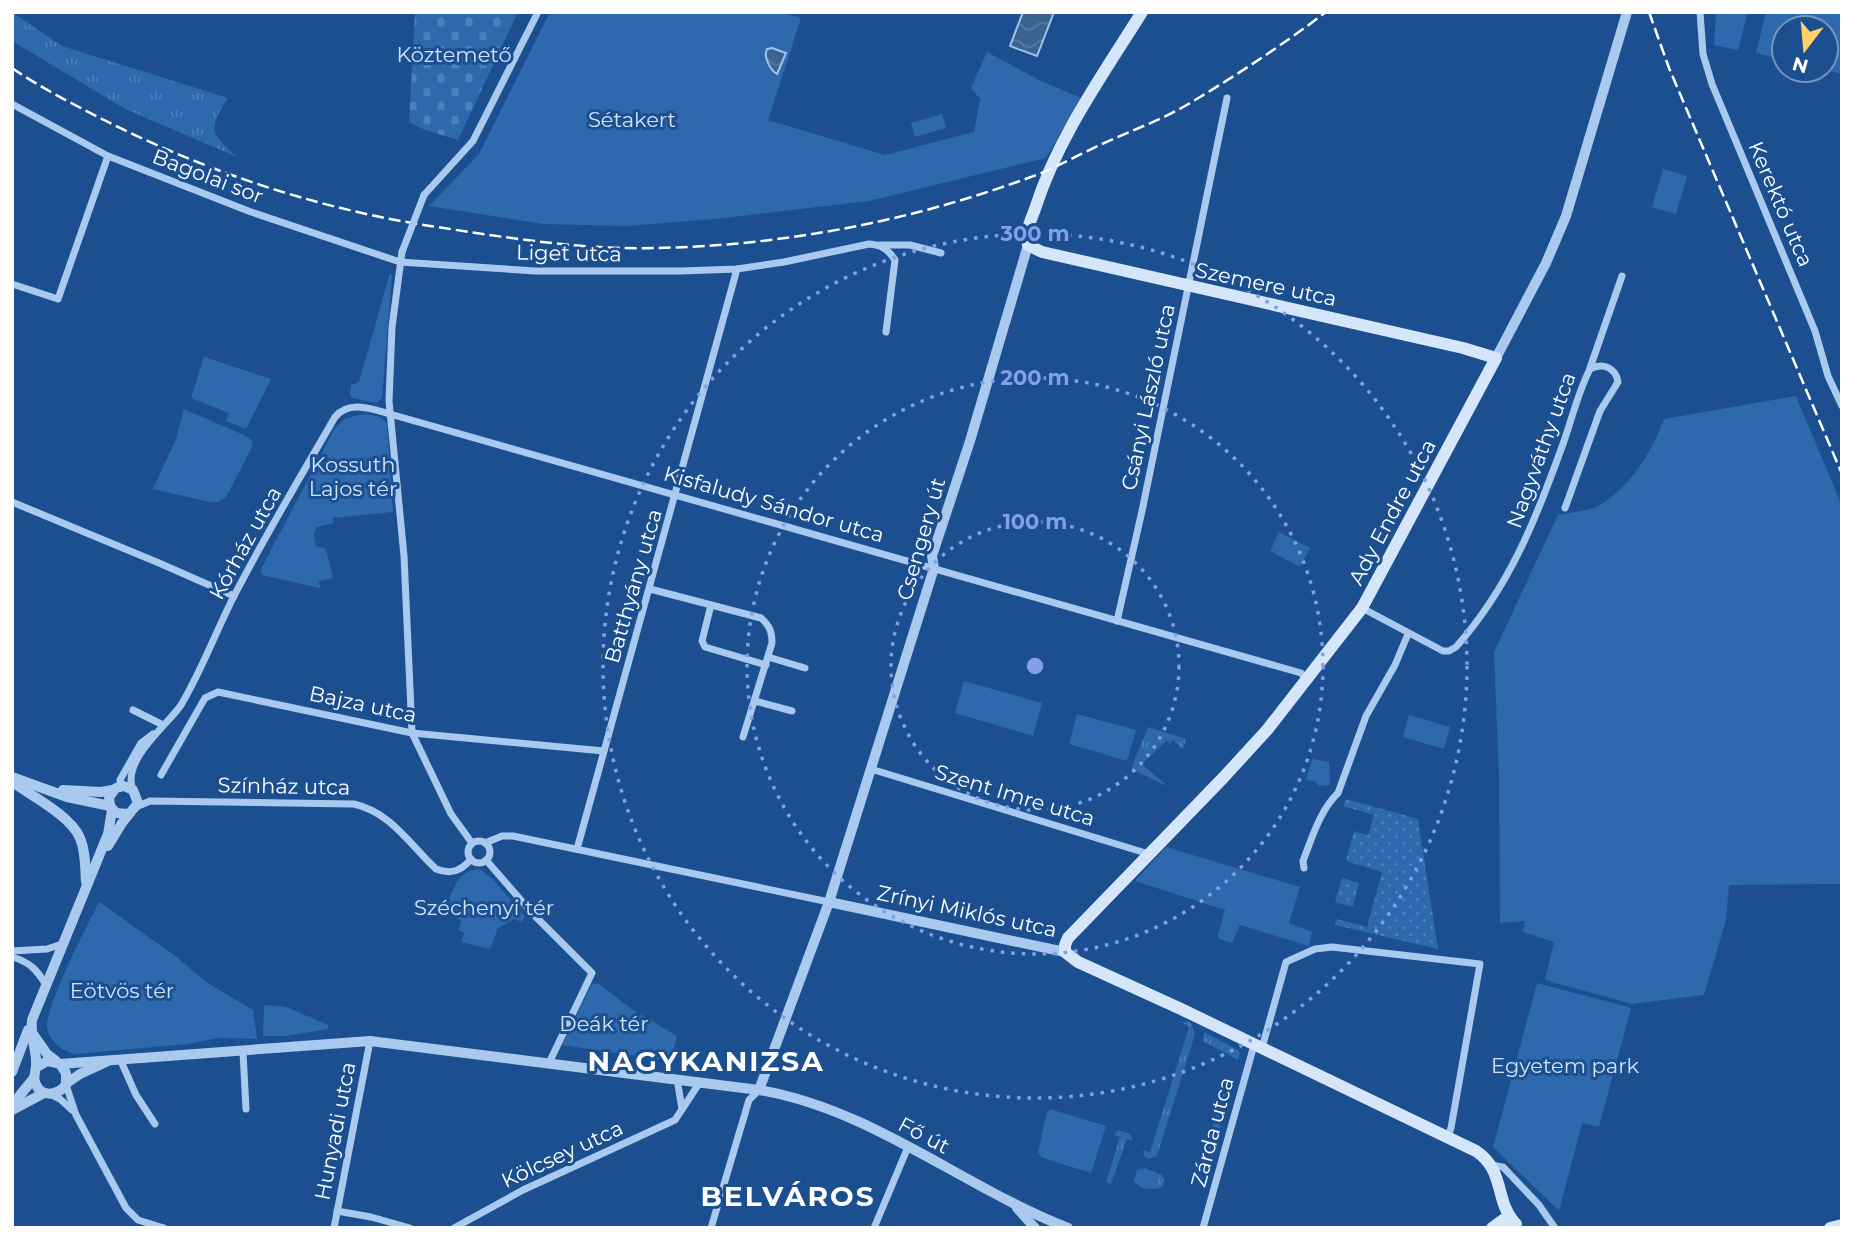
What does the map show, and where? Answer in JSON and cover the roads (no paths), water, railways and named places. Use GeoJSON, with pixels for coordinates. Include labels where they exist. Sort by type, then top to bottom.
{"type":"FeatureCollection","features":[{"type":"Feature","properties":{"kind":"main road","name":"Csengery út"},"geometry":{"type":"LineString","coordinates":[[1028,245],[1026,238],[1034,212],[1063,139],[1142,12]]}},
{"type":"Feature","properties":{"kind":"main road","name":"Szemere utca"},"geometry":{"type":"LineString","coordinates":[[1028,245],[1042,252],[1463,348],[1496,358]]}},
{"type":"Feature","properties":{"kind":"main road","name":"Ady Endre utca"},"geometry":{"type":"LineString","coordinates":[[1065,952],[1068,938],[1267,730],[1362,608],[1496,358]]}},
{"type":"Feature","properties":{"kind":"main road","name":"Zrínyi Miklós utca"},"geometry":{"type":"LineString","coordinates":[[1065,952],[1078,962],[1448,1136],[1476,1151],[1491,1166]]}},
{"type":"Feature","properties":{"kind":"main road"},"geometry":{"type":"LineString","coordinates":[[1491,1166],[1506,1212],[1517,1225]]}},
{"type":"Feature","properties":{"kind":"main road"},"geometry":{"type":"LineString","coordinates":[[1495,1225],[1500,1191]]}},
{"type":"Feature","properties":{"kind":"main road"},"geometry":{"type":"LineString","coordinates":[[1495,1225],[1506,1220],[1517,1225]]}},
{"type":"Feature","properties":{"kind":"main road"},"geometry":{"type":"LineString","coordinates":[[1830,1228],[1842,1225]]}},
{"type":"Feature","properties":{"kind":"street"},"geometry":{"type":"LineString","coordinates":[[472,843],[451,814],[412,733],[404,556],[390,414],[392,327],[402,252],[424,195],[454,163],[481,128],[538,12]]}},
{"type":"Feature","properties":{"kind":"street","name":"Ady Endre utca"},"geometry":{"type":"LineString","coordinates":[[1496,358],[1559,236],[1627,12]]}},
{"type":"Feature","properties":{"kind":"street","name":"Kerektó utca"},"geometry":{"type":"LineString","coordinates":[[1700,12],[1702,44],[1709,75],[1815,331],[1828,376],[1842,406]]}},
{"type":"Feature","properties":{"kind":"street","name":"Csányi László utca"},"geometry":{"type":"LineString","coordinates":[[1117,621],[1227,98]]}},
{"type":"Feature","properties":{"kind":"street","name":"Bagolai sor"},"geometry":{"type":"LineString","coordinates":[[12,104],[108,156],[251,212],[400,262]]}},
{"type":"Feature","properties":{"kind":"street"},"geometry":{"type":"LineString","coordinates":[[12,284],[58,299],[108,156]]}},
{"type":"Feature","properties":{"kind":"street"},"geometry":{"type":"LineString","coordinates":[[737,269],[869,244],[910,246],[941,253]]}},
{"type":"Feature","properties":{"kind":"street"},"geometry":{"type":"LineString","coordinates":[[879,245],[895,260],[886,332]]}},
{"type":"Feature","properties":{"kind":"street","name":"Csengery út"},"geometry":{"type":"LineString","coordinates":[[760,1090],[829,902],[872,769],[934,568],[932,558],[1028,245]]}},
{"type":"Feature","properties":{"kind":"street","name":"Liget utca"},"geometry":{"type":"LineString","coordinates":[[400,262],[482,269],[607,273],[737,269]]}},
{"type":"Feature","properties":{"kind":"street","name":"Batthyány utca"},"geometry":{"type":"LineString","coordinates":[[578,849],[737,269]]}},
{"type":"Feature","properties":{"kind":"street"},"geometry":{"type":"LineString","coordinates":[[1590,369],[1622,276]]}},
{"type":"Feature","properties":{"kind":"street","name":"Nagyváthy utca"},"geometry":{"type":"LineString","coordinates":[[1408,634],[1443,651],[1449,651],[1468,634],[1517,561],[1543,500],[1590,369],[1601,366],[1611,369],[1618,382],[1600,411],[1565,508]]}},
{"type":"Feature","properties":{"kind":"street","name":"Kórház utca"},"geometry":{"type":"LineString","coordinates":[[116,788],[141,743],[163,725],[184,699],[234,596],[335,417],[349,408],[361,407],[390,414]]}},
{"type":"Feature","properties":{"kind":"street","name":"Kisfaludy Sándor utca"},"geometry":{"type":"LineString","coordinates":[[390,414],[1301,673],[1307,678]]}},
{"type":"Feature","properties":{"kind":"street"},"geometry":{"type":"LineString","coordinates":[[12,502],[234,596]]}},
{"type":"Feature","properties":{"kind":"street"},"geometry":{"type":"LineString","coordinates":[[650,589],[761,618],[767,623],[772,635],[767,661],[743,737]]}},
{"type":"Feature","properties":{"kind":"street"},"geometry":{"type":"LineString","coordinates":[[711,605],[702,641],[705,647],[805,668]]}},
{"type":"Feature","properties":{"kind":"street"},"geometry":{"type":"LineString","coordinates":[[1304,868],[1303,861],[1322,816],[1338,793],[1366,716],[1395,665],[1408,634],[1362,608]]}},
{"type":"Feature","properties":{"kind":"street","name":"Bajza utca"},"geometry":{"type":"LineString","coordinates":[[161,775],[205,698],[218,692],[412,733],[604,751]]}},
{"type":"Feature","properties":{"kind":"street"},"geometry":{"type":"LineString","coordinates":[[755,701],[792,711]]}},
{"type":"Feature","properties":{"kind":"street"},"geometry":{"type":"LineString","coordinates":[[133,710],[163,725]]}},
{"type":"Feature","properties":{"kind":"street","name":"Kórház utca"},"geometry":{"type":"LineString","coordinates":[[135,792],[131,784],[134,768],[154,734]]}},
{"type":"Feature","properties":{"kind":"street","name":"Szent Imre utca"},"geometry":{"type":"LineString","coordinates":[[872,769],[1149,853]]}},
{"type":"Feature","properties":{"kind":"street"},"geometry":{"type":"LineString","coordinates":[[12,779],[72,799],[111,808],[120,815],[133,810]]}},
{"type":"Feature","properties":{"kind":"street"},"geometry":{"type":"LineString","coordinates":[[12,779],[63,818],[78,833],[84,852],[87,885]]}},
{"type":"Feature","properties":{"kind":"street"},"geometry":{"type":"LineString","coordinates":[[39,787],[74,792],[116,788],[135,792],[133,810],[119,828],[87,885]]}},
{"type":"Feature","properties":{"kind":"street"},"geometry":{"type":"LineString","coordinates":[[12,1072],[110,826],[109,797],[116,788]]}},
{"type":"Feature","properties":{"kind":"street","name":"Színház utca"},"geometry":{"type":"LineString","coordinates":[[135,792],[150,802]]}},
{"type":"Feature","properties":{"kind":"street","name":"Színház utca"},"geometry":{"type":"LineString","coordinates":[[133,810],[150,802],[354,804],[375,811],[387,819],[436,869],[453,872],[471,859]]}},
{"type":"Feature","properties":{"kind":"street","name":"Zrínyi Miklós utca"},"geometry":{"type":"LineString","coordinates":[[485,843],[502,836],[513,836],[1065,952]]}},
{"type":"Feature","properties":{"kind":"street"},"geometry":{"type":"LineString","coordinates":[[472,843],[485,843],[489,850],[486,860]]}},
{"type":"Feature","properties":{"kind":"street"},"geometry":{"type":"LineString","coordinates":[[472,843],[468,853],[471,859],[477,862],[486,860]]}},
{"type":"Feature","properties":{"kind":"street"},"geometry":{"type":"LineString","coordinates":[[486,860],[532,913],[592,973],[549,1063]]}},
{"type":"Feature","properties":{"kind":"street"},"geometry":{"type":"LineString","coordinates":[[12,951],[47,949],[63,944]]}},
{"type":"Feature","properties":{"kind":"street","name":"Zárda utca"},"geometry":{"type":"LineString","coordinates":[[1203,1228],[1286,962],[1315,949],[1332,947],[1480,964],[1448,1136]]}},
{"type":"Feature","properties":{"kind":"street"},"geometry":{"type":"LineString","coordinates":[[12,957],[33,966],[46,985]]}},
{"type":"Feature","properties":{"kind":"street"},"geometry":{"type":"LineString","coordinates":[[32,1026],[47,1054],[58,1062],[66,1073],[66,1084],[76,1115],[130,1214],[138,1220],[164,1228]]}},
{"type":"Feature","properties":{"kind":"street"},"geometry":{"type":"LineString","coordinates":[[32,1026],[31,1040],[37,1087],[60,1099],[76,1115]]}},
{"type":"Feature","properties":{"kind":"street"},"geometry":{"type":"LineString","coordinates":[[12,1107],[43,1062],[243,1052],[370,1041],[760,1090]]}},
{"type":"Feature","properties":{"kind":"street","name":"Hunyadi utca"},"geometry":{"type":"LineString","coordinates":[[334,1228],[370,1041]]}},
{"type":"Feature","properties":{"kind":"street"},"geometry":{"type":"LineString","coordinates":[[243,1052],[246,1109]]}},
{"type":"Feature","properties":{"kind":"street"},"geometry":{"type":"LineString","coordinates":[[12,1107],[59,1092],[80,1074],[116,1059]]}},
{"type":"Feature","properties":{"kind":"street"},"geometry":{"type":"LineString","coordinates":[[116,1059],[155,1124]]}},
{"type":"Feature","properties":{"kind":"street"},"geometry":{"type":"LineString","coordinates":[[677,1079],[682,1109]]}},
{"type":"Feature","properties":{"kind":"street","name":"Kölcsey utca"},"geometry":{"type":"LineString","coordinates":[[454,1228],[523,1190],[675,1120],[700,1082]]}},
{"type":"Feature","properties":{"kind":"street"},"geometry":{"type":"LineString","coordinates":[[711,1228],[749,1100],[760,1090]]}},
{"type":"Feature","properties":{"kind":"street","name":"Fő út"},"geometry":{"type":"LineString","coordinates":[[760,1090],[817,1105],[908,1147],[1048,1224],[1067,1227]]}},
{"type":"Feature","properties":{"kind":"street"},"geometry":{"type":"LineString","coordinates":[[874,1228],[908,1147]]}},
{"type":"Feature","properties":{"kind":"street"},"geometry":{"type":"LineString","coordinates":[[1491,1166],[1503,1167],[1539,1205],[1555,1228]]}},
{"type":"Feature","properties":{"kind":"street"},"geometry":{"type":"LineString","coordinates":[[1013,1204],[1035,1228]]}},
{"type":"Feature","properties":{"kind":"street"},"geometry":{"type":"LineString","coordinates":[[337,1210],[410,1228]]}},
{"type":"Feature","properties":{"kind":"water"},"geometry":{"type":"Polygon","coordinates":[[[1023,12],[1054,12],[1037,56],[1010,46],[1023,12]]]}},
{"type":"Feature","properties":{"kind":"water"},"geometry":{"type":"Polygon","coordinates":[[[767,49],[786,53],[777,74],[767,59],[767,49]]]}},
{"type":"Feature","properties":{"kind":"railway"},"geometry":{"type":"LineString","coordinates":[[12,68],[92,114],[182,156],[263,186],[345,209],[430,226],[570,245],[626,248],[703,246],[850,228],[946,205],[1039,174],[1185,106],[1257,61],[1326,12]]}},
{"type":"Feature","properties":{"kind":"railway"},"geometry":{"type":"LineString","coordinates":[[1649,12],[1669,68],[1842,474]]}},
{"type":"Feature","properties":{"kind":"district","name":"NAGYKANIZSA"},"geometry":{"type":"Point","coordinates":[706,1061]}},
{"type":"Feature","properties":{"kind":"district","name":"BELVÁROS"},"geometry":{"type":"Point","coordinates":[788,1196]}},
{"type":"Feature","properties":{"kind":"park label","name":"Köztemető"},"geometry":{"type":"Point","coordinates":[454,54]}},
{"type":"Feature","properties":{"kind":"park label","name":"Sétakert"},"geometry":{"type":"Point","coordinates":[632,119]}},
{"type":"Feature","properties":{"kind":"park label","name":"Kossuth Lajos tér"},"geometry":{"type":"Point","coordinates":[353,476]}},
{"type":"Feature","properties":{"kind":"park label","name":"Széchenyi tér"},"geometry":{"type":"Point","coordinates":[484,907]}},
{"type":"Feature","properties":{"kind":"park label","name":"Eötvös tér"},"geometry":{"type":"Point","coordinates":[122,990]}},
{"type":"Feature","properties":{"kind":"park label","name":"Deák tér"},"geometry":{"type":"Point","coordinates":[604,1023]}},
{"type":"Feature","properties":{"kind":"park label","name":"Egyetem park"},"geometry":{"type":"Point","coordinates":[1565,1065]}}]}
